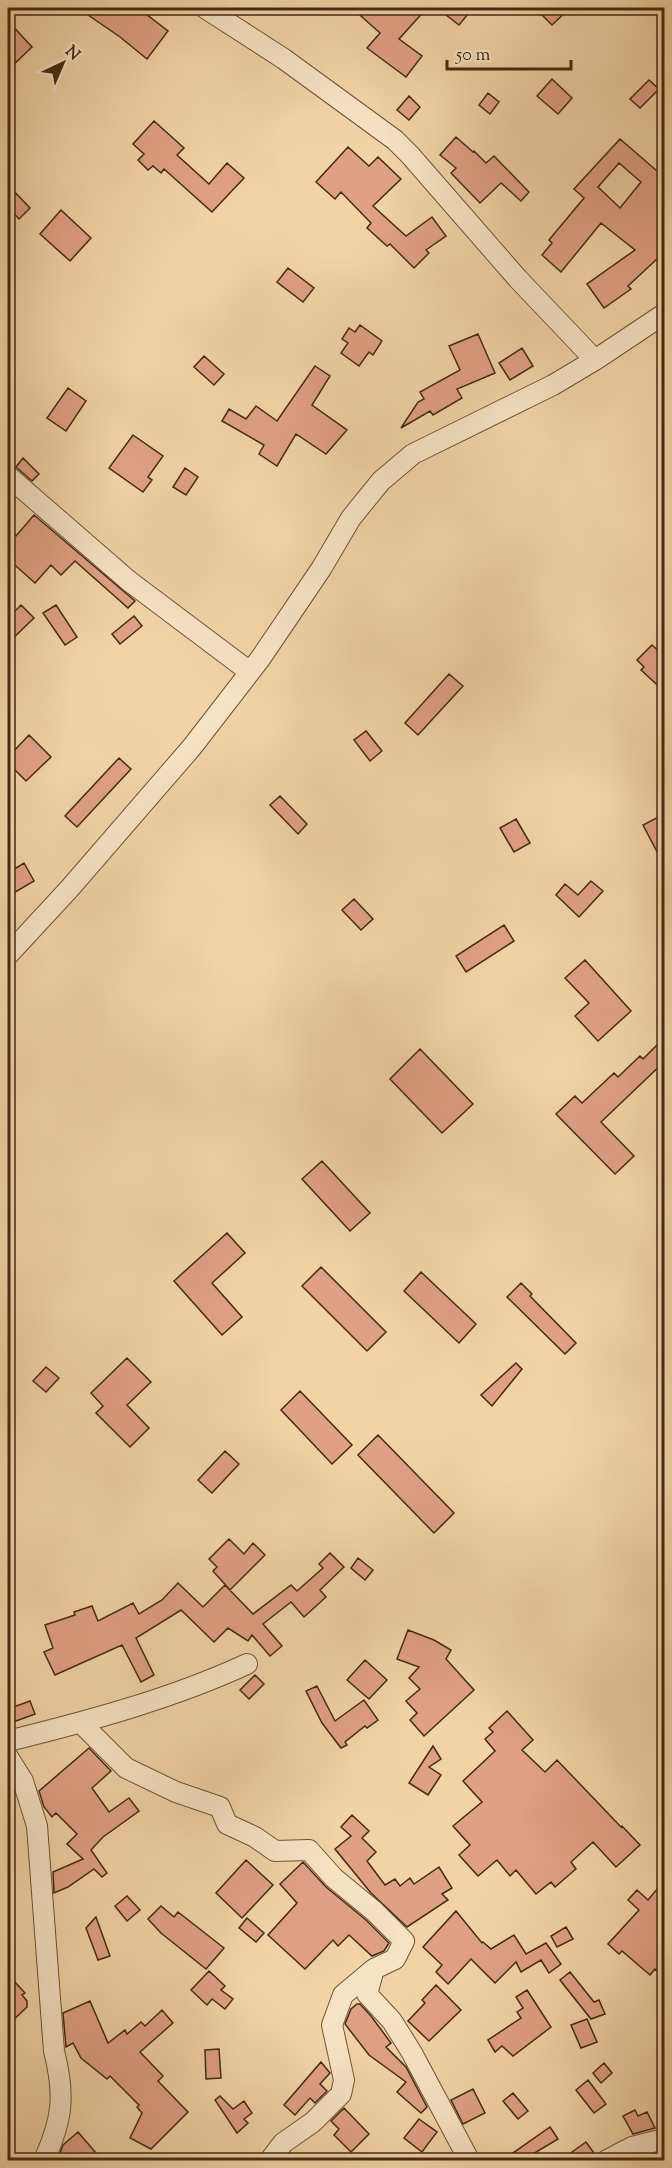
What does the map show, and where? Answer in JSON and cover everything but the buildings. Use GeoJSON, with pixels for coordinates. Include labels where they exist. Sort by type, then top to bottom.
{"type":"FeatureCollection","features":[{"type":"Feature","properties":{"kind":"street"},"geometry":{"type":"LineString","coordinates":[[208,8],[284,59],[395,140],[511,271],[596,360]]}},
{"type":"Feature","properties":{"kind":"street"},"geometry":{"type":"LineString","coordinates":[[8,955],[70,888],[177,764],[250,672],[321,568],[351,518],[381,481],[413,454],[553,386],[662,319]]}},
{"type":"Feature","properties":{"kind":"street"},"geometry":{"type":"LineString","coordinates":[[8,476],[129,581],[250,672]]}},
{"type":"Feature","properties":{"kind":"street"},"geometry":{"type":"LineString","coordinates":[[8,1740],[81,1722],[165,1695],[247,1664]]}},
{"type":"Feature","properties":{"kind":"street"},"geometry":{"type":"LineString","coordinates":[[81,1722],[126,1768],[176,1792],[220,1807],[227,1824],[275,1851],[309,1850],[334,1878],[374,1911],[404,1941],[395,1959],[374,1969],[343,1995],[332,2025],[344,2080],[341,2094],[313,2122],[283,2143],[270,2160]]}},
{"type":"Feature","properties":{"kind":"street"},"geometry":{"type":"LineString","coordinates":[[8,1757],[23,1781],[37,1826],[54,2051],[62,2081],[62,2106],[44,2160]]}},
{"type":"Feature","properties":{"kind":"street"},"geometry":{"type":"LineString","coordinates":[[374,1969],[367,1994],[392,2021],[412,2053],[469,2160]]}},
{"type":"Feature","properties":{"kind":"street"},"geometry":{"type":"LineString","coordinates":[[607,2160],[632,2147],[664,2139]]}}]}
